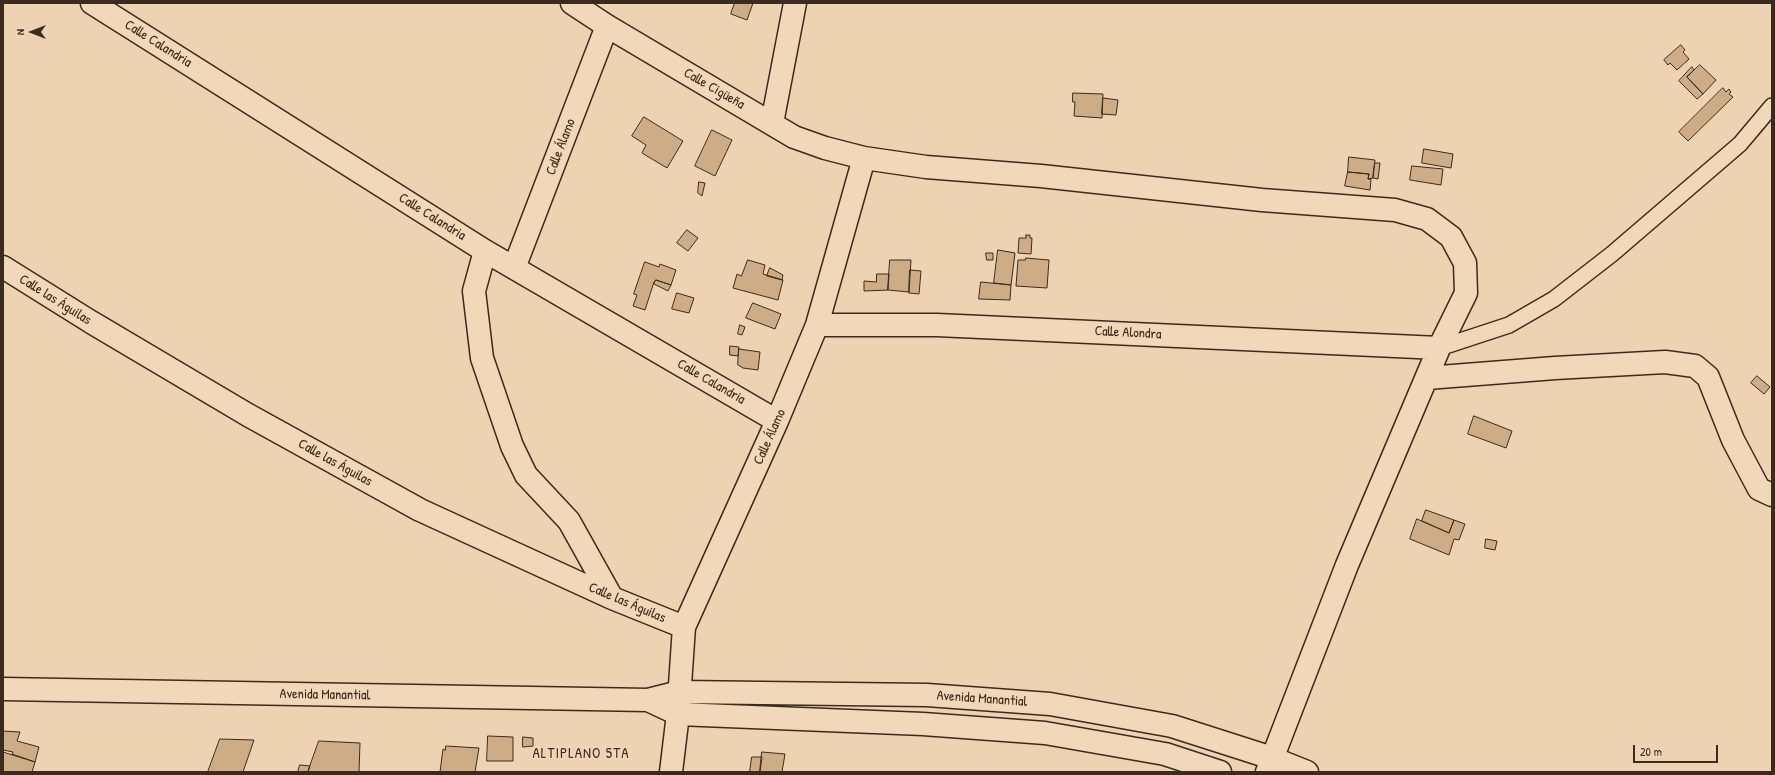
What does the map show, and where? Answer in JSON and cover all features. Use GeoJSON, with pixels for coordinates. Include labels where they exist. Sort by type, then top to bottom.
{"type":"FeatureCollection","features":[{"type":"Feature","properties":{"kind":"street","name":"Calle Calandria"},"geometry":{"type":"LineString","coordinates":[[92,3],[514,268],[778,421]]}},
{"type":"Feature","properties":{"kind":"street","name":"Calle Cigüeña"},"geometry":{"type":"LineString","coordinates":[[572,3],[607,26],[794,137],[825,148],[864,158],[926,167],[1041,176],[1262,200],[1395,210],[1427,219],[1451,237],[1465,263],[1466,293],[1439,348],[1347,565],[1270,765]]}},
{"type":"Feature","properties":{"kind":"street"},"geometry":{"type":"LineString","coordinates":[[772,123],[795,3]]}},
{"type":"Feature","properties":{"kind":"street","name":"Calle Álamo"},"geometry":{"type":"LineString","coordinates":[[514,268],[607,26]]}},
{"type":"Feature","properties":{"kind":"street","name":"Calle Álamo"},"geometry":{"type":"LineString","coordinates":[[671,772],[680,692],[684,627],[778,421],[816,325],[864,158]]}},
{"type":"Feature","properties":{"kind":"street"},"geometry":{"type":"LineString","coordinates":[[485,250],[474,291],[482,358],[512,446],[526,475],[569,521],[612,598]]}},
{"type":"Feature","properties":{"kind":"street","name":"Calle las Águilas"},"geometry":{"type":"LineString","coordinates":[[3,266],[91,322],[248,415],[420,510],[612,598],[684,627]]}},
{"type":"Feature","properties":{"kind":"street","name":"Calle Alondra"},"geometry":{"type":"LineString","coordinates":[[816,325],[960,326],[1439,348]]}},
{"type":"Feature","properties":{"kind":"street"},"geometry":{"type":"LineString","coordinates":[[1427,378],[1555,368],[1665,362],[1695,366],[1708,377],[1733,440],[1759,489],[1772,495]]}},
{"type":"Feature","properties":{"kind":"street","name":"Avenida Manantial"},"geometry":{"type":"LineString","coordinates":[[3,689],[648,700],[680,692],[928,695],[1050,704],[1172,726],[1270,765],[1307,772]]}},
{"type":"Feature","properties":{"kind":"street","name":"Avenida Manantial"},"geometry":{"type":"LineString","coordinates":[[648,700],[678,714],[923,724],[1044,733],[1165,754],[1220,772]]}},
{"type":"Feature","properties":{"kind":"lane"},"geometry":{"type":"LineString","coordinates":[[1439,348],[1509,325],[1554,299],[1612,254],[1740,144],[1772,106]]}},
{"type":"Feature","properties":{"kind":"building"},"geometry":{"type":"Polygon","coordinates":[[[735,3],[753,3],[747,20],[731,14],[735,3]]]}},
{"type":"Feature","properties":{"kind":"building"},"geometry":{"type":"Polygon","coordinates":[[[1681,45],[1685,50],[1683,52],[1689,59],[1677,70],[1670,63],[1668,65],[1664,60],[1681,45]]]}},
{"type":"Feature","properties":{"kind":"building"},"geometry":{"type":"Polygon","coordinates":[[[1700,65],[1716,80],[1703,94],[1687,77],[1700,65]]]}},
{"type":"Feature","properties":{"kind":"building"},"geometry":{"type":"Polygon","coordinates":[[[1692,67],[1694,70],[1687,77],[1703,94],[1697,99],[1679,81],[1692,67]]]}},
{"type":"Feature","properties":{"kind":"building"},"geometry":{"type":"Polygon","coordinates":[[[1723,88],[1726,92],[1729,89],[1731,92],[1729,94],[1733,97],[1688,141],[1679,132],[1723,88]]]}},
{"type":"Feature","properties":{"kind":"building"},"geometry":{"type":"Polygon","coordinates":[[[1073,93],[1103,94],[1102,118],[1074,116],[1075,102],[1073,102],[1073,93]]]}},
{"type":"Feature","properties":{"kind":"building"},"geometry":{"type":"Polygon","coordinates":[[[1103,98],[1118,100],[1116,115],[1102,114],[1103,98]]]}},
{"type":"Feature","properties":{"kind":"building"},"geometry":{"type":"Polygon","coordinates":[[[644,117],[683,141],[667,168],[642,153],[646,145],[632,136],[644,117]]]}},
{"type":"Feature","properties":{"kind":"building"},"geometry":{"type":"Polygon","coordinates":[[[712,130],[732,140],[715,176],[695,166],[712,130]]]}},
{"type":"Feature","properties":{"kind":"building"},"geometry":{"type":"Polygon","coordinates":[[[1424,149],[1453,154],[1451,168],[1422,163],[1424,149]]]}},
{"type":"Feature","properties":{"kind":"building"},"geometry":{"type":"Polygon","coordinates":[[[1349,157],[1375,160],[1373,178],[1368,179],[1369,174],[1348,172],[1349,157]]]}},
{"type":"Feature","properties":{"kind":"building"},"geometry":{"type":"Polygon","coordinates":[[[1375,163],[1380,163],[1378,179],[1373,178],[1375,163]]]}},
{"type":"Feature","properties":{"kind":"building"},"geometry":{"type":"Polygon","coordinates":[[[1412,166],[1443,169],[1441,185],[1410,180],[1412,166]]]}},
{"type":"Feature","properties":{"kind":"building"},"geometry":{"type":"Polygon","coordinates":[[[1348,172],[1369,174],[1368,179],[1371,179],[1370,190],[1345,186],[1348,172]]]}},
{"type":"Feature","properties":{"kind":"building"},"geometry":{"type":"Polygon","coordinates":[[[699,182],[705,183],[702,196],[698,193],[699,182]]]}},
{"type":"Feature","properties":{"kind":"building"},"geometry":{"type":"Polygon","coordinates":[[[687,230],[698,238],[688,251],[677,243],[687,230]]]}},
{"type":"Feature","properties":{"kind":"building"},"geometry":{"type":"Polygon","coordinates":[[[1026,235],[1030,235],[1030,238],[1032,238],[1031,254],[1018,253],[1019,238],[1026,238],[1026,235]]]}},
{"type":"Feature","properties":{"kind":"building"},"geometry":{"type":"Polygon","coordinates":[[[998,250],[1015,253],[1011,285],[994,283],[998,250]]]}},
{"type":"Feature","properties":{"kind":"building"},"geometry":{"type":"Polygon","coordinates":[[[986,253],[993,253],[993,260],[987,260],[986,253]]]}},
{"type":"Feature","properties":{"kind":"building"},"geometry":{"type":"Polygon","coordinates":[[[1026,258],[1049,260],[1047,288],[1016,286],[1018,260],[1025,260],[1026,258]]]}},
{"type":"Feature","properties":{"kind":"building"},"geometry":{"type":"Polygon","coordinates":[[[748,260],[765,265],[763,274],[783,280],[778,300],[733,288],[737,274],[741,276],[748,260]]]}},
{"type":"Feature","properties":{"kind":"building"},"geometry":{"type":"Polygon","coordinates":[[[890,260],[911,260],[909,292],[888,290],[890,260]]]}},
{"type":"Feature","properties":{"kind":"building"},"geometry":{"type":"Polygon","coordinates":[[[645,262],[659,267],[660,264],[676,270],[671,285],[656,280],[654,282],[645,310],[633,306],[637,295],[634,294],[645,262]]]}},
{"type":"Feature","properties":{"kind":"building"},"geometry":{"type":"Polygon","coordinates":[[[770,268],[783,275],[782,280],[767,276],[770,268]]]}},
{"type":"Feature","properties":{"kind":"building"},"geometry":{"type":"Polygon","coordinates":[[[910,270],[921,271],[919,294],[909,293],[910,270]]]}},
{"type":"Feature","properties":{"kind":"building"},"geometry":{"type":"Polygon","coordinates":[[[877,274],[889,274],[888,290],[864,291],[864,281],[876,282],[877,274]]]}},
{"type":"Feature","properties":{"kind":"building"},"geometry":{"type":"Polygon","coordinates":[[[656,280],[671,285],[668,291],[654,284],[656,280]]]}},
{"type":"Feature","properties":{"kind":"building"},"geometry":{"type":"Polygon","coordinates":[[[981,282],[1011,285],[1010,300],[979,299],[981,282]]]}},
{"type":"Feature","properties":{"kind":"building"},"geometry":{"type":"Polygon","coordinates":[[[677,293],[694,298],[689,313],[672,309],[677,293]]]}},
{"type":"Feature","properties":{"kind":"building"},"geometry":{"type":"Polygon","coordinates":[[[753,303],[781,314],[775,329],[746,318],[753,303]]]}},
{"type":"Feature","properties":{"kind":"building"},"geometry":{"type":"Polygon","coordinates":[[[740,325],[745,327],[742,335],[738,334],[740,325]]]}},
{"type":"Feature","properties":{"kind":"building"},"geometry":{"type":"Polygon","coordinates":[[[730,346],[739,347],[738,356],[730,355],[730,346]]]}},
{"type":"Feature","properties":{"kind":"building"},"geometry":{"type":"Polygon","coordinates":[[[739,349],[760,352],[758,370],[743,368],[738,365],[739,349]]]}},
{"type":"Feature","properties":{"kind":"building"},"geometry":{"type":"Polygon","coordinates":[[[1757,376],[1770,387],[1764,394],[1751,383],[1757,376]]]}},
{"type":"Feature","properties":{"kind":"building"},"geometry":{"type":"Polygon","coordinates":[[[1474,416],[1512,431],[1506,448],[1468,434],[1474,416]]]}},
{"type":"Feature","properties":{"kind":"building"},"geometry":{"type":"Polygon","coordinates":[[[1426,510],[1454,520],[1449,533],[1422,521],[1426,510]]]}},
{"type":"Feature","properties":{"kind":"building"},"geometry":{"type":"Polygon","coordinates":[[[1417,519],[1449,533],[1454,520],[1465,524],[1459,540],[1454,539],[1449,555],[1410,539],[1417,519]]]}},
{"type":"Feature","properties":{"kind":"building"},"geometry":{"type":"Polygon","coordinates":[[[1486,539],[1497,541],[1495,550],[1485,548],[1486,539]]]}},
{"type":"Feature","properties":{"kind":"building"},"geometry":{"type":"Polygon","coordinates":[[[3,731],[20,732],[17,741],[39,747],[35,762],[12,754],[13,752],[3,750],[3,731]]]}},
{"type":"Feature","properties":{"kind":"building"},"geometry":{"type":"Polygon","coordinates":[[[488,736],[513,737],[513,761],[487,761],[488,736]]]}},
{"type":"Feature","properties":{"kind":"building"},"geometry":{"type":"Polygon","coordinates":[[[523,737],[533,738],[533,746],[523,747],[523,737]]]}},
{"type":"Feature","properties":{"kind":"building"},"geometry":{"type":"Polygon","coordinates":[[[220,739],[254,740],[243,772],[208,772],[220,739]]]}},
{"type":"Feature","properties":{"kind":"building"},"geometry":{"type":"Polygon","coordinates":[[[319,741],[360,743],[359,772],[308,772],[319,741]]]}},
{"type":"Feature","properties":{"kind":"building"},"geometry":{"type":"Polygon","coordinates":[[[446,746],[479,748],[475,772],[440,772],[443,749],[445,750],[446,746]]]}},
{"type":"Feature","properties":{"kind":"building"},"geometry":{"type":"Polygon","coordinates":[[[3,752],[35,762],[32,772],[3,772],[3,752]]]}},
{"type":"Feature","properties":{"kind":"building"},"geometry":{"type":"Polygon","coordinates":[[[762,752],[785,754],[782,772],[760,772],[762,752]]]}},
{"type":"Feature","properties":{"kind":"building"},"geometry":{"type":"Polygon","coordinates":[[[752,757],[762,757],[760,772],[750,772],[752,757]]]}},
{"type":"Feature","properties":{"kind":"building"},"geometry":{"type":"Polygon","coordinates":[[[300,765],[310,766],[308,772],[298,772],[300,765]]]}},
{"type":"Feature","properties":{"kind":"district","name":"ALTIPLANO 5TA"},"geometry":{"type":"Point","coordinates":[581,754]}}]}
